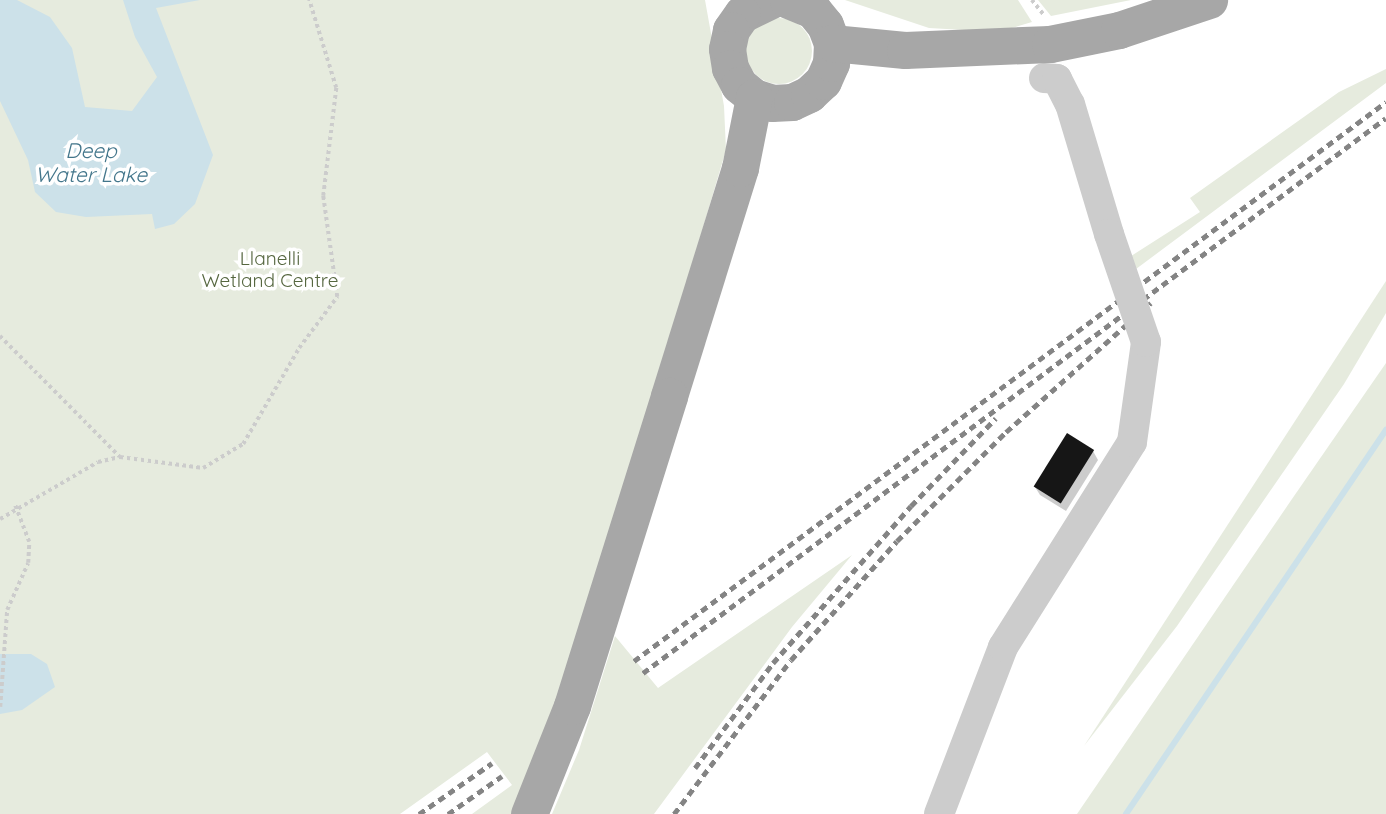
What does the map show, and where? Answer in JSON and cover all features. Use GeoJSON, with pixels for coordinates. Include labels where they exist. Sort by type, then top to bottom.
{"type":"FeatureCollection","features":[{"type":"Feature","properties":{"kind":"main road"},"geometry":{"type":"LineString","coordinates":[[748,5],[732,30],[728,58],[739,85],[754,97],[792,102],[810,94],[823,81],[831,63],[832,43],[825,25],[813,10],[788,0]]}},
{"type":"Feature","properties":{"kind":"main road"},"geometry":{"type":"LineString","coordinates":[[832,43],[905,50],[1049,44],[1119,30],[1209,0]]}},
{"type":"Feature","properties":{"kind":"main road"},"geometry":{"type":"LineString","coordinates":[[529,814],[572,706],[740,168],[754,97]]}},
{"type":"Feature","properties":{"kind":"street"},"geometry":{"type":"LineString","coordinates":[[939,814],[1003,647],[1132,442],[1146,341],[1109,234],[1078,100],[1057,79],[1044,78]]}},
{"type":"Feature","properties":{"kind":"path"},"geometry":{"type":"LineString","coordinates":[[0,519],[15,506],[98,462],[120,457],[202,468],[243,444],[299,348],[337,297],[323,197],[336,88],[309,0]]}},
{"type":"Feature","properties":{"kind":"path"},"geometry":{"type":"LineString","coordinates":[[1032,0],[1046,17]]}},
{"type":"Feature","properties":{"kind":"path"},"geometry":{"type":"LineString","coordinates":[[0,336],[120,457]]}},
{"type":"Feature","properties":{"kind":"path"},"geometry":{"type":"LineString","coordinates":[[0,707],[7,610],[28,563],[29,542],[15,506]]}},
{"type":"Feature","properties":{"kind":"green space","name":"Llanelli Wetland Centre"},"geometry":{"type":"Polygon","coordinates":[[[0,0],[705,0],[724,106],[726,150],[581,640],[513,814],[472,814],[512,785],[487,752],[400,814],[0,814],[0,0]]]}},
{"type":"Feature","properties":{"kind":"green space"},"geometry":{"type":"Polygon","coordinates":[[[845,0],[1018,0],[1032,22],[999,32],[929,28],[845,0]]]}},
{"type":"Feature","properties":{"kind":"green space"},"geometry":{"type":"Polygon","coordinates":[[[1038,0],[1131,0],[1051,16],[1038,0]]]}},
{"type":"Feature","properties":{"kind":"green space"},"geometry":{"type":"Polygon","coordinates":[[[779,18],[792,21],[802,28],[809,38],[812,51],[809,64],[802,74],[792,81],[779,84],[766,81],[756,74],[749,64],[746,51],[749,38],[756,28],[766,21],[779,18]]]}},
{"type":"Feature","properties":{"kind":"green space"},"geometry":{"type":"Polygon","coordinates":[[[1386,69],[1386,83],[1132,272],[1128,258],[1200,212],[1190,198],[1339,92],[1386,69]]]}},
{"type":"Feature","properties":{"kind":"green space"},"geometry":{"type":"Polygon","coordinates":[[[1386,281],[1386,313],[1344,384],[1177,626],[1084,746],[1386,281]]]}},
{"type":"Feature","properties":{"kind":"green space"},"geometry":{"type":"Polygon","coordinates":[[[1386,363],[1386,814],[1077,814],[1292,499],[1386,363]]]}},
{"type":"Feature","properties":{"kind":"green space"},"geometry":{"type":"Polygon","coordinates":[[[852,555],[792,627],[654,814],[552,814],[579,750],[615,636],[658,688],[852,555]]]}},
{"type":"Feature","properties":{"kind":"water","name":"Deep Water Lake"},"geometry":{"type":"Polygon","coordinates":[[[0,0],[17,0],[50,17],[72,48],[85,107],[132,111],[157,77],[135,37],[123,0],[200,0],[156,8],[213,155],[195,204],[174,224],[155,229],[152,214],[86,217],[56,212],[35,192],[28,160],[0,101],[0,0]]]}},
{"type":"Feature","properties":{"kind":"water"},"geometry":{"type":"Polygon","coordinates":[[[0,654],[31,654],[47,664],[55,687],[22,710],[0,714],[0,654]]]}},
{"type":"Feature","properties":{"kind":"building"},"geometry":{"type":"Polygon","coordinates":[[[1067,433],[1094,450],[1061,503],[1034,486],[1067,433]]]}},
{"type":"Feature","properties":{"kind":"waterway"},"geometry":{"type":"LineString","coordinates":[[1126,814],[1386,430]]}},
{"type":"Feature","properties":{"kind":"railway"},"geometry":{"type":"LineString","coordinates":[[634,661],[1386,102]]}},
{"type":"Feature","properties":{"kind":"railway"},"geometry":{"type":"LineString","coordinates":[[643,673],[1386,118]]}},
{"type":"Feature","properties":{"kind":"railway"},"geometry":{"type":"LineString","coordinates":[[674,814],[791,660],[897,541],[1006,432],[1151,303]]}},
{"type":"Feature","properties":{"kind":"railway"},"geometry":{"type":"LineString","coordinates":[[695,768],[773,663],[911,506],[996,418]]}},
{"type":"Feature","properties":{"kind":"railway"},"geometry":{"type":"LineString","coordinates":[[419,814],[492,763]]}},
{"type":"Feature","properties":{"kind":"railway"},"geometry":{"type":"LineString","coordinates":[[448,814],[502,776]]}}]}
